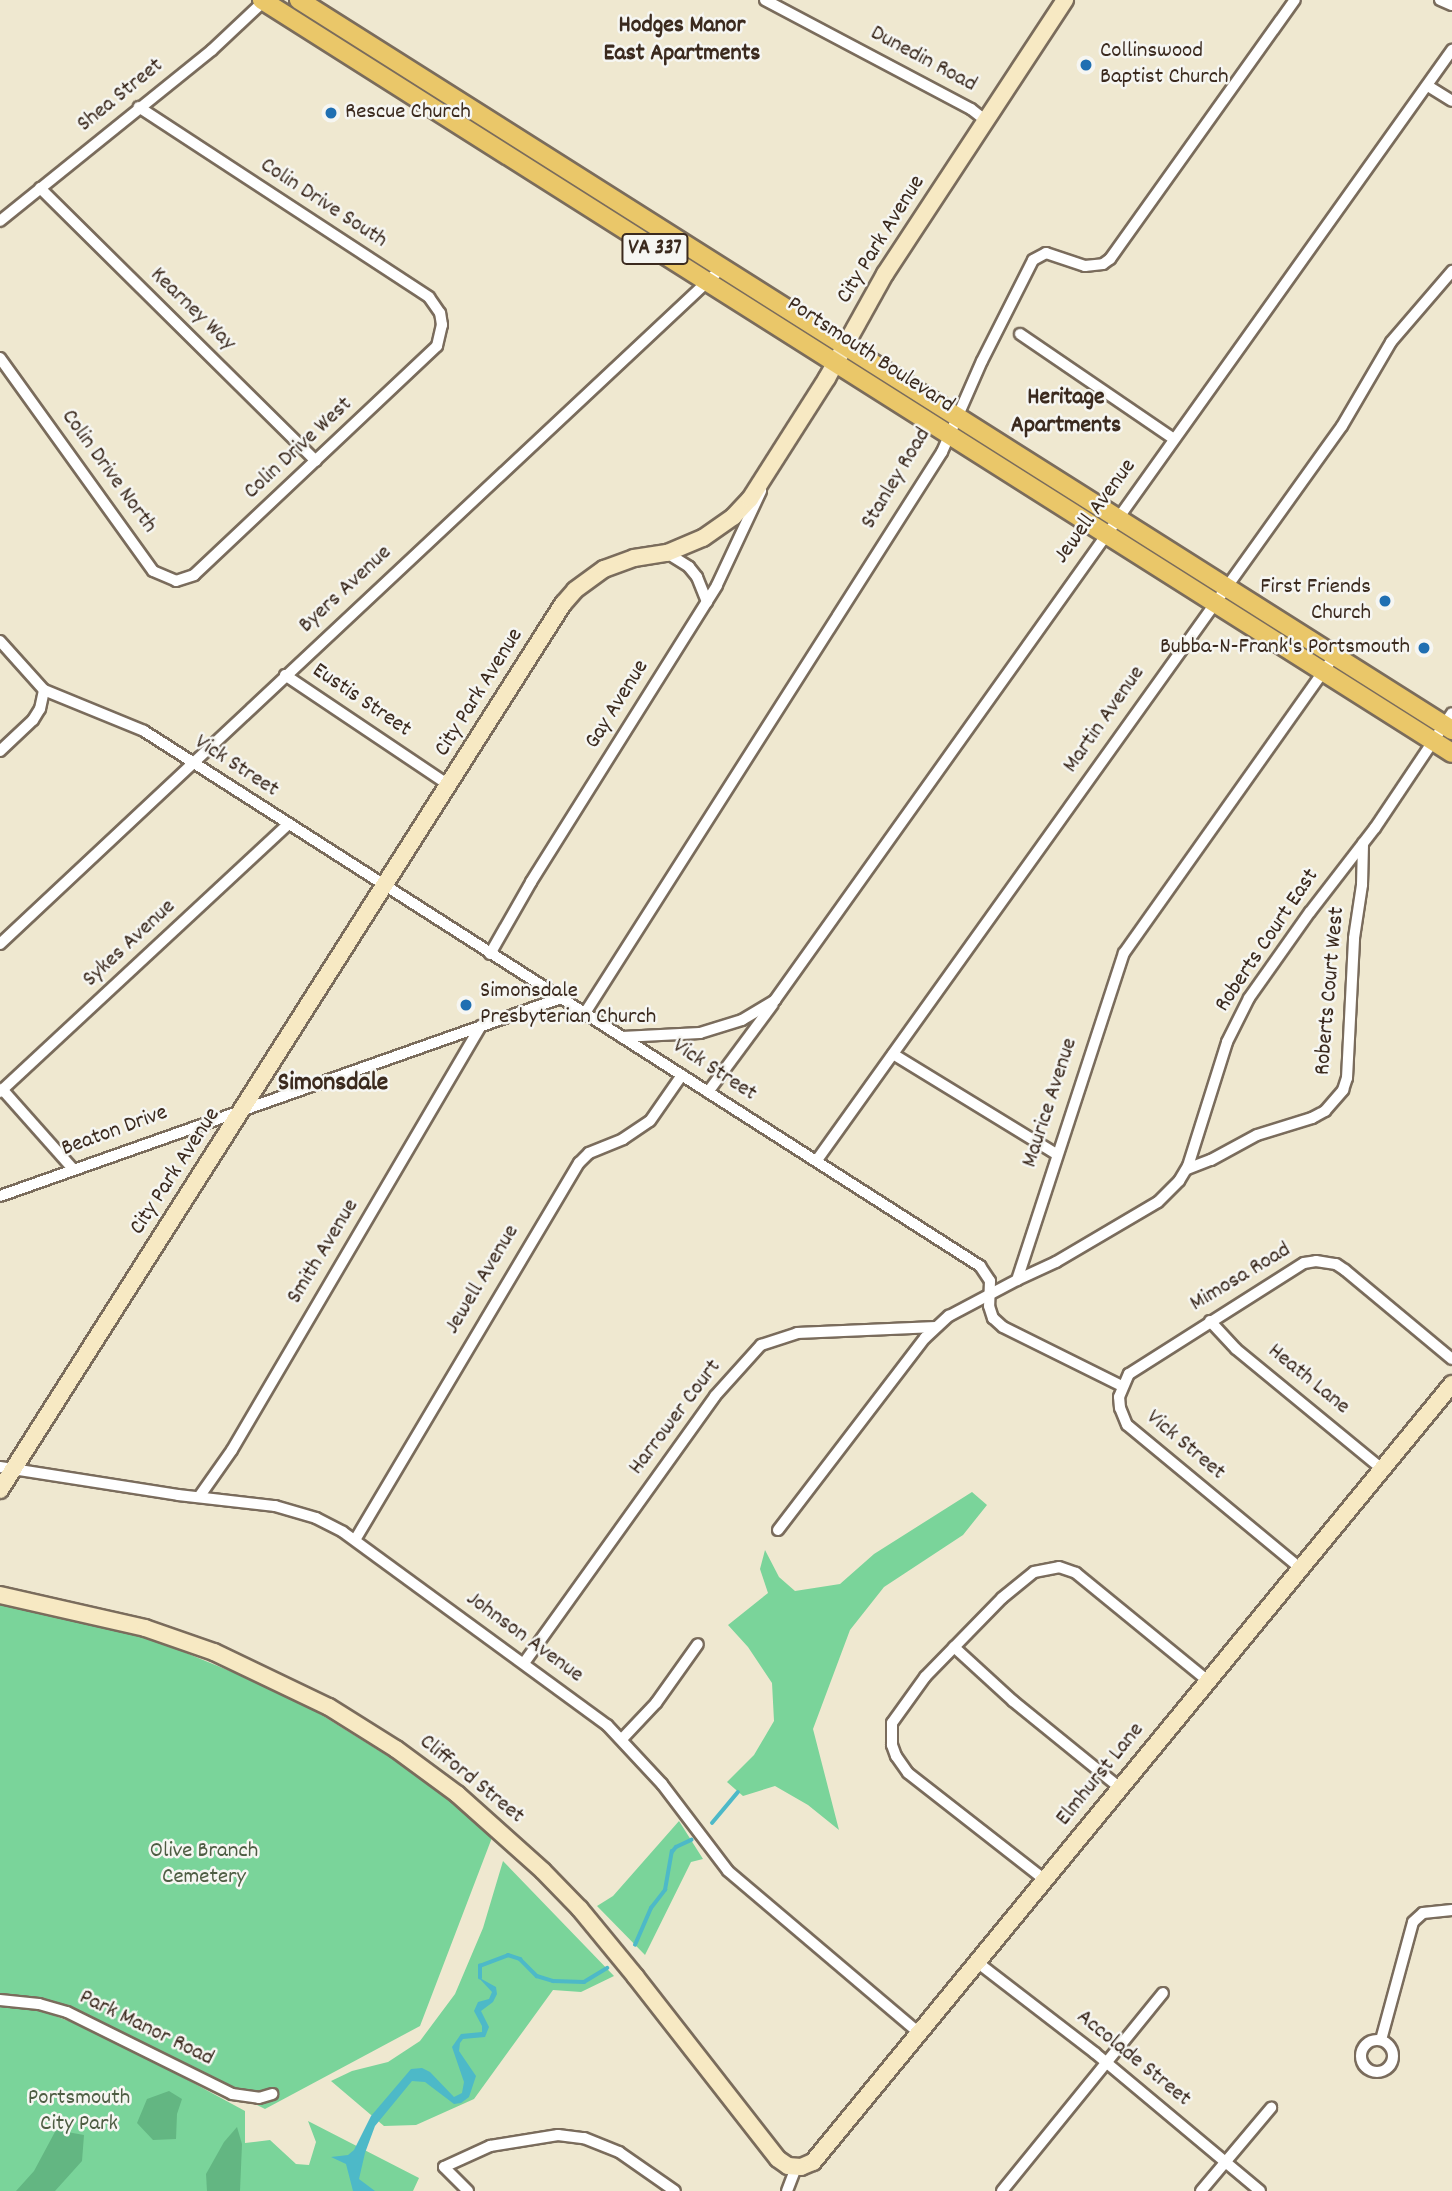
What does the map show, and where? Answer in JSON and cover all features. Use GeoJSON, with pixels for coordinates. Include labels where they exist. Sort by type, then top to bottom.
{"type":"FeatureCollection","features":[{"type":"Feature","properties":{"kind":"main road","name":"Portsmouth Boulevard"},"geometry":{"type":"LineString","coordinates":[[263,0],[1452,753]]}},
{"type":"Feature","properties":{"kind":"main road","name":"Portsmouth Boulevard"},"geometry":{"type":"LineString","coordinates":[[299,0],[1334,656],[1449,723]]}},
{"type":"Feature","properties":{"kind":"street","name":"Shea Street"},"geometry":{"type":"LineString","coordinates":[[0,221],[212,50],[263,0]]}},
{"type":"Feature","properties":{"kind":"street","name":"Dunedin Road"},"geometry":{"type":"LineString","coordinates":[[765,0],[971,109],[985,120]]}},
{"type":"Feature","properties":{"kind":"street","name":"City Park Avenue"},"geometry":{"type":"LineString","coordinates":[[0,1490],[7,1468],[244,1108],[562,604],[575,590],[604,569],[620,562],[667,553],[703,538],[727,522],[750,499],[835,363],[885,274],[1065,0]]}},
{"type":"Feature","properties":{"kind":"street","name":"Stanley Road"},"geometry":{"type":"LineString","coordinates":[[585,1013],[942,452],[956,416],[1033,260],[1045,253],[1094,266],[1110,259],[1295,0]]}},
{"type":"Feature","properties":{"kind":"street"},"geometry":{"type":"LineString","coordinates":[[1440,0],[1452,5]]}},
{"type":"Feature","properties":{"kind":"street","name":"Jewell Avenue"},"geometry":{"type":"LineString","coordinates":[[708,1092],[1452,50]]}},
{"type":"Feature","properties":{"kind":"street"},"geometry":{"type":"LineString","coordinates":[[1428,86],[1452,101]]}},
{"type":"Feature","properties":{"kind":"street","name":"Colin Drive South"},"geometry":{"type":"LineString","coordinates":[[139,107],[429,297],[440,313],[442,325],[437,346],[428,356]]}},
{"type":"Feature","properties":{"kind":"street","name":"Kearney Way"},"geometry":{"type":"LineString","coordinates":[[40,188],[316,461]]}},
{"type":"Feature","properties":{"kind":"street","name":"Byers Avenue"},"geometry":{"type":"LineString","coordinates":[[0,944],[722,268]]}},
{"type":"Feature","properties":{"kind":"street","name":"Martin Avenue"},"geometry":{"type":"LineString","coordinates":[[817,1160],[1342,426],[1391,342],[1452,271]]}},
{"type":"Feature","properties":{"kind":"street"},"geometry":{"type":"LineString","coordinates":[[1020,334],[1174,439]]}},
{"type":"Feature","properties":{"kind":"street","name":"Colin Drive West"},"geometry":{"type":"LineString","coordinates":[[197,572],[428,356]]}},
{"type":"Feature","properties":{"kind":"street","name":"Colin Drive North"},"geometry":{"type":"LineString","coordinates":[[0,358],[153,571],[160,577],[176,581],[197,572]]}},
{"type":"Feature","properties":{"kind":"street","name":"Gay Avenue"},"geometry":{"type":"LineString","coordinates":[[490,954],[531,882],[707,602],[752,515],[768,472]]}},
{"type":"Feature","properties":{"kind":"street"},"geometry":{"type":"LineString","coordinates":[[667,553],[689,567],[703,589],[707,602]]}},
{"type":"Feature","properties":{"kind":"street","name":"Vick Street"},"geometry":{"type":"LineString","coordinates":[[0,641],[44,690],[121,720],[192,763],[287,825],[386,884],[490,954],[980,1266],[988,1275],[989,1306],[993,1318],[1003,1327],[1122,1386],[1120,1408],[1127,1425],[1300,1568]]}},
{"type":"Feature","properties":{"kind":"street","name":"Maurice Avenue"},"geometry":{"type":"LineString","coordinates":[[1017,1280],[1056,1153],[1124,953],[1334,656]]}},
{"type":"Feature","properties":{"kind":"street","name":"Eustis Street"},"geometry":{"type":"LineString","coordinates":[[285,675],[449,785]]}},
{"type":"Feature","properties":{"kind":"street"},"geometry":{"type":"LineString","coordinates":[[0,751],[33,720],[40,709],[44,690]]}},
{"type":"Feature","properties":{"kind":"street","name":"Roberts Court East"},"geometry":{"type":"LineString","coordinates":[[1017,1280],[1056,1262],[1158,1202],[1180,1181],[1187,1169],[1237,1020],[1310,912],[1363,844],[1432,741],[1449,723]]}},
{"type":"Feature","properties":{"kind":"street","name":"Sykes Avenue"},"geometry":{"type":"LineString","coordinates":[[1,1091],[287,825]]}},
{"type":"Feature","properties":{"kind":"street","name":"Roberts Court West"},"geometry":{"type":"LineString","coordinates":[[1187,1169],[1258,1135],[1312,1118],[1334,1102],[1343,1090],[1347,1078],[1354,938],[1362,885],[1363,844]]}},
{"type":"Feature","properties":{"kind":"street","name":"Beaton Drive"},"geometry":{"type":"LineString","coordinates":[[0,1196],[561,998]]}},
{"type":"Feature","properties":{"kind":"street","name":"Jewell Avenue"},"geometry":{"type":"LineString","coordinates":[[622,1037],[700,1033],[742,1020],[775,1000]]}},
{"type":"Feature","properties":{"kind":"street","name":"Smith Avenue"},"geometry":{"type":"LineString","coordinates":[[199,1497],[239,1438],[481,1026]]}},
{"type":"Feature","properties":{"kind":"street"},"geometry":{"type":"LineString","coordinates":[[893,1054],[1000,1122],[1056,1153]]}},
{"type":"Feature","properties":{"kind":"street","name":"Jewell Avenue"},"geometry":{"type":"LineString","coordinates":[[355,1540],[579,1163],[589,1153],[623,1139],[650,1121],[682,1075]]}},
{"type":"Feature","properties":{"kind":"street"},"geometry":{"type":"LineString","coordinates":[[1,1091],[74,1169]]}},
{"type":"Feature","properties":{"kind":"street","name":"Mimosa Road"},"geometry":{"type":"LineString","coordinates":[[1122,1386],[1141,1364],[1304,1263],[1326,1261],[1345,1270],[1452,1359]]}},
{"type":"Feature","properties":{"kind":"street"},"geometry":{"type":"LineString","coordinates":[[778,1530],[936,1327],[990,1292],[1017,1280]]}},
{"type":"Feature","properties":{"kind":"street","name":"Heath Lane"},"geometry":{"type":"LineString","coordinates":[[1210,1321],[1236,1349],[1381,1468]]}},
{"type":"Feature","properties":{"kind":"street","name":"Harrower Court"},"geometry":{"type":"LineString","coordinates":[[524,1663],[715,1396],[761,1345],[797,1333],[936,1327]]}},
{"type":"Feature","properties":{"kind":"street","name":"Elmhurst Lane"},"geometry":{"type":"LineString","coordinates":[[796,2168],[813,2162],[1452,1384]]}},
{"type":"Feature","properties":{"kind":"street","name":"Johnson Avenue"},"geometry":{"type":"LineString","coordinates":[[7,1468],[296,1511],[335,1527],[524,1663],[622,1740],[662,1784],[728,1871],[919,2033]]}},
{"type":"Feature","properties":{"kind":"street"},"geometry":{"type":"LineString","coordinates":[[1045,1880],[908,1773],[895,1756],[891,1733],[896,1717],[925,1677],[1002,1598],[1034,1572],[1059,1567],[1076,1573],[1208,1681]]}},
{"type":"Feature","properties":{"kind":"street","name":"Clifford Street"},"geometry":{"type":"LineString","coordinates":[[0,1595],[145,1628],[214,1653],[329,1707],[396,1749],[457,1794],[504,1834],[580,1909],[778,2159],[796,2168]]}},
{"type":"Feature","properties":{"kind":"street"},"geometry":{"type":"LineString","coordinates":[[622,1740],[656,1703],[698,1644]]}},
{"type":"Feature","properties":{"kind":"street"},"geometry":{"type":"LineString","coordinates":[[954,1647],[1013,1701],[1120,1788]]}},
{"type":"Feature","properties":{"kind":"street"},"geometry":{"type":"LineString","coordinates":[[1381,2040],[1413,1922],[1423,1913],[1452,1910]]}},
{"type":"Feature","properties":{"kind":"street","name":"Accolade Street"},"geometry":{"type":"LineString","coordinates":[[977,1962],[1105,2062],[1260,2191]]}},
{"type":"Feature","properties":{"kind":"street"},"geometry":{"type":"LineString","coordinates":[[1002,2191],[1163,1993]]}},
{"type":"Feature","properties":{"kind":"street","name":"Park Manor Road"},"geometry":{"type":"LineString","coordinates":[[0,2000],[39,2004],[78,2016],[232,2094],[259,2098],[272,2094]]}},
{"type":"Feature","properties":{"kind":"street"},"geometry":{"type":"LineString","coordinates":[[1201,2191],[1271,2108]]}},
{"type":"Feature","properties":{"kind":"street"},"geometry":{"type":"LineString","coordinates":[[468,2191],[444,2167],[465,2155],[508,2141],[569,2135],[596,2141],[619,2152],[675,2191]]}},
{"type":"Feature","properties":{"kind":"street"},"geometry":{"type":"LineString","coordinates":[[787,2191],[796,2168]]}},
{"type":"Feature","properties":{"kind":"green space"},"geometry":{"type":"Polygon","coordinates":[[[972,1492],[987,1505],[963,1535],[884,1587],[850,1630],[813,1729],[839,1830],[808,1805],[775,1786],[743,1796],[727,1782],[754,1755],[774,1721],[772,1683],[748,1647],[728,1625],[768,1593],[760,1569],[765,1550],[779,1577],[795,1591],[840,1584],[874,1554],[972,1492]]]}},
{"type":"Feature","properties":{"kind":"green space","name":"Olive Branch Cemetery"},"geometry":{"type":"Polygon","coordinates":[[[0,1604],[140,1634],[291,1696],[407,1768],[493,1835],[420,2026],[265,2109],[50,2000],[0,1997],[0,1604]]]}},
{"type":"Feature","properties":{"kind":"green space"},"geometry":{"type":"Polygon","coordinates":[[[679,1821],[703,1859],[691,1862],[645,1955],[597,1906],[613,1896],[679,1821]]]}},
{"type":"Feature","properties":{"kind":"green space"},"geometry":{"type":"Polygon","coordinates":[[[503,1861],[614,1976],[581,1992],[553,1990],[474,2099],[416,2125],[384,2126],[331,2081],[352,2071],[388,2062],[420,2041],[455,1994],[483,1928],[503,1861]]]}},
{"type":"Feature","properties":{"kind":"green space","name":"Portsmouth City Park"},"geometry":{"type":"Polygon","coordinates":[[[0,2004],[31,2007],[101,2033],[245,2111],[245,2143],[270,2140],[296,2164],[309,2165],[316,2142],[308,2121],[419,2178],[413,2191],[0,2191],[0,2004]]]}},
{"type":"Feature","properties":{"kind":"green space"},"geometry":{"type":"Polygon","coordinates":[[[169,2091],[182,2099],[177,2114],[176,2139],[153,2140],[137,2123],[147,2099],[169,2091]]]}},
{"type":"Feature","properties":{"kind":"green space"},"geometry":{"type":"Polygon","coordinates":[[[237,2127],[242,2144],[240,2191],[207,2191],[206,2174],[224,2142],[237,2127]]]}},
{"type":"Feature","properties":{"kind":"green space"},"geometry":{"type":"Polygon","coordinates":[[[56,2130],[84,2135],[82,2161],[55,2191],[16,2191],[34,2171],[56,2130]]]}},
{"type":"Feature","properties":{"kind":"water"},"geometry":{"type":"Polygon","coordinates":[[[478,1977],[496,1987],[497,1994],[493,2002],[481,2011],[489,2027],[485,2037],[463,2039],[460,2043],[459,2051],[476,2076],[469,2097],[454,2104],[425,2082],[412,2081],[375,2126],[365,2153],[359,2179],[375,2191],[353,2191],[346,2164],[331,2157],[348,2155],[354,2150],[371,2116],[411,2069],[422,2068],[430,2072],[454,2097],[462,2093],[464,2082],[452,2047],[461,2034],[482,2032],[482,2026],[474,2011],[478,2002],[489,1999],[492,1992],[478,1977]]]}},
{"type":"Feature","properties":{"kind":"waterway"},"geometry":{"type":"LineString","coordinates":[[712,1823],[738,1792]]}},
{"type":"Feature","properties":{"kind":"waterway"},"geometry":{"type":"LineString","coordinates":[[635,1945],[651,1908],[665,1890],[672,1852],[691,1840]]}},
{"type":"Feature","properties":{"kind":"waterway"},"geometry":{"type":"LineString","coordinates":[[480,1978],[480,1966],[508,1955],[520,1959],[537,1976],[553,1981],[584,1982],[607,1968]]}},
{"type":"Feature","properties":{"kind":"place","name":"Collinswood Baptist Church"},"geometry":{"type":"Point","coordinates":[1086,65]}},
{"type":"Feature","properties":{"kind":"place","name":"Rescue Church"},"geometry":{"type":"Point","coordinates":[331,113]}},
{"type":"Feature","properties":{"kind":"place","name":"First Friends Church"},"geometry":{"type":"Point","coordinates":[1385,601]}},
{"type":"Feature","properties":{"kind":"place","name":"Bubba-N-Frank's Portsmouth"},"geometry":{"type":"Point","coordinates":[1424,648]}},
{"type":"Feature","properties":{"kind":"place","name":"Simonsdale Presbyterian Church"},"geometry":{"type":"Point","coordinates":[466,1005]}},
{"type":"Feature","properties":{"kind":"district","name":"Hodges Manor East Apartments"},"geometry":{"type":"Point","coordinates":[682,41]}},
{"type":"Feature","properties":{"kind":"district","name":"Heritage Apartments"},"geometry":{"type":"Point","coordinates":[1066,413]}},
{"type":"Feature","properties":{"kind":"district","name":"Simonsdale"},"geometry":{"type":"Point","coordinates":[333,1084]}}]}
